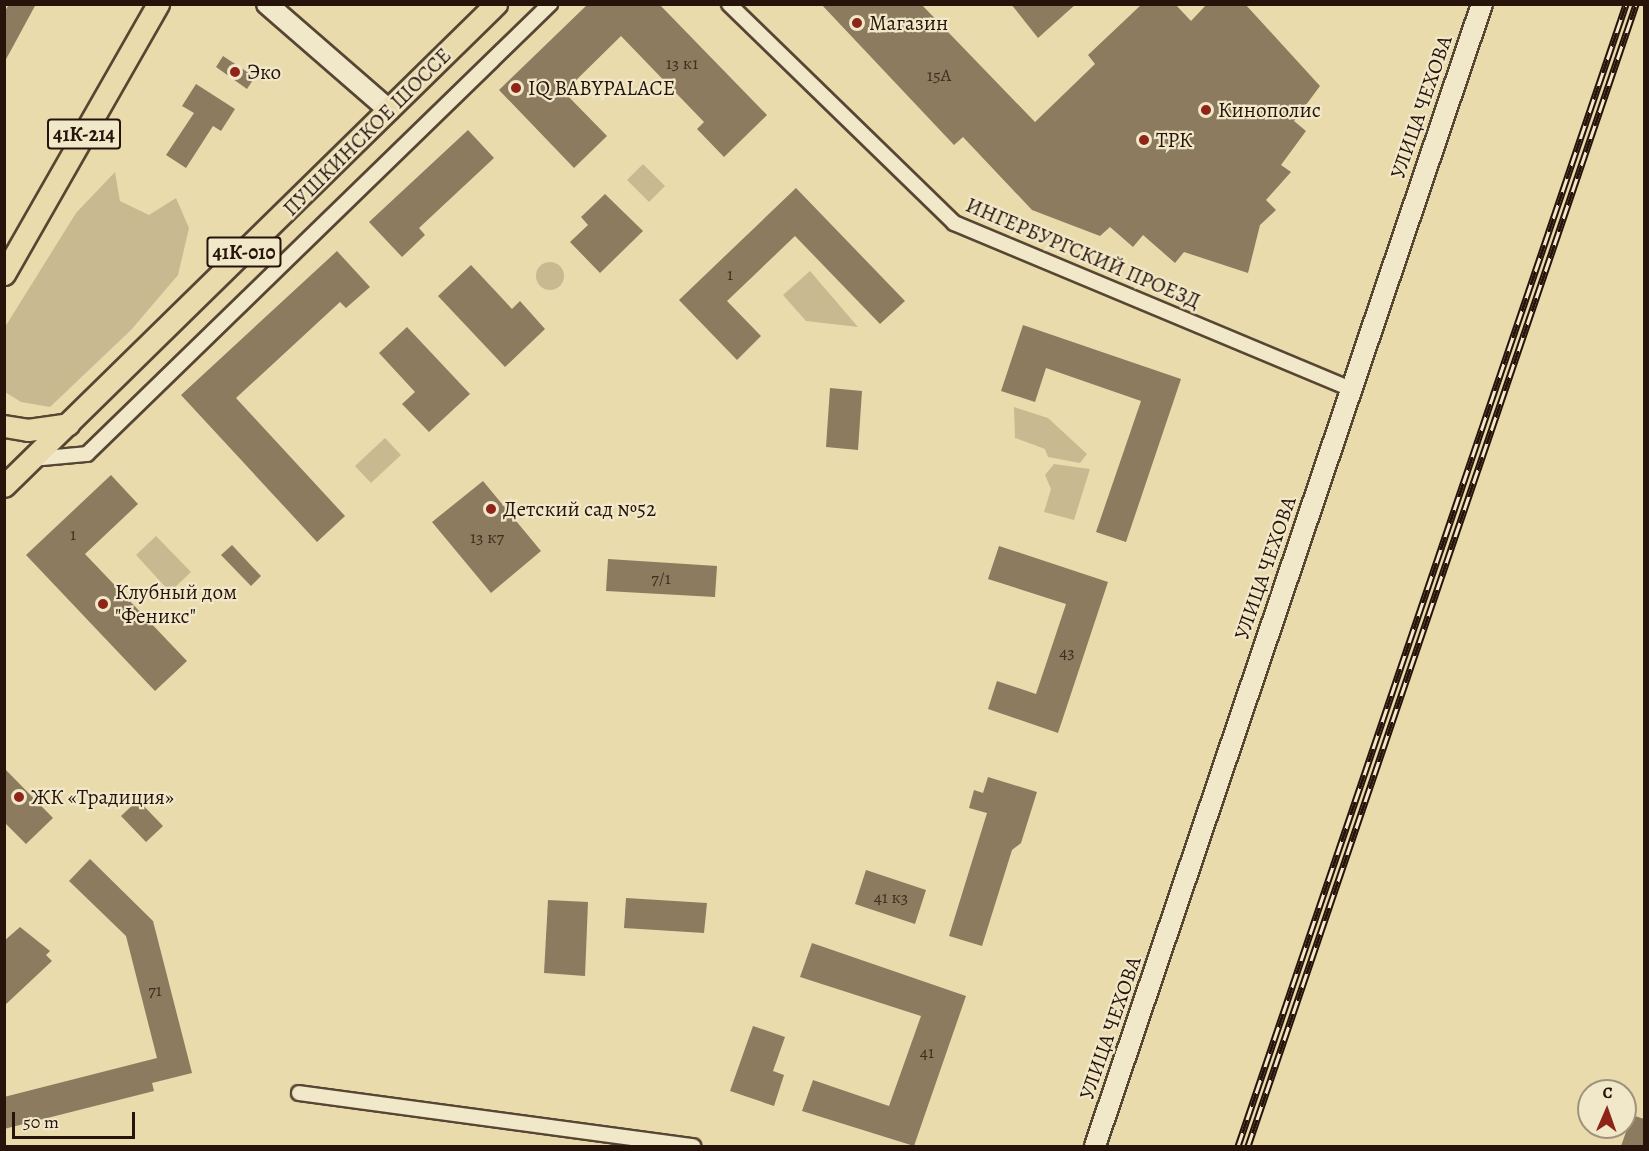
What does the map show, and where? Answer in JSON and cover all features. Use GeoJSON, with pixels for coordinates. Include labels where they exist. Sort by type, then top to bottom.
{"type":"FeatureCollection","features":[{"type":"Feature","properties":{"kind":"main road","name":"41К-214"},"geometry":{"type":"LineString","coordinates":[[4,274],[158,4]]}},
{"type":"Feature","properties":{"kind":"main road","name":"ПУШКИНСКОЕ ШОССЕ"},"geometry":{"type":"LineString","coordinates":[[4,486],[496,4]]}},
{"type":"Feature","properties":{"kind":"main road"},"geometry":{"type":"LineString","coordinates":[[4,426],[28,430],[69,424]]}},
{"type":"Feature","properties":{"kind":"street"},"geometry":{"type":"LineString","coordinates":[[267,4],[389,110]]}},
{"type":"Feature","properties":{"kind":"street"},"geometry":{"type":"LineString","coordinates":[[33,459],[87,454],[550,4]]}},
{"type":"Feature","properties":{"kind":"street","name":"ИНГЕРБУРГСКИЙ ПРОЕЗД"},"geometry":{"type":"LineString","coordinates":[[729,4],[954,222],[1351,389]]}},
{"type":"Feature","properties":{"kind":"street","name":"УЛИЦА ЧЕХОВА"},"geometry":{"type":"LineString","coordinates":[[1095,1146],[1482,4]]}},
{"type":"Feature","properties":{"kind":"street"},"geometry":{"type":"LineString","coordinates":[[299,1093],[693,1146]]}},
{"type":"Feature","properties":{"kind":"shaded area"},"geometry":{"type":"Polygon","coordinates":[[[643,164],[665,186],[649,202],[627,180],[643,164]]]}},
{"type":"Feature","properties":{"kind":"shaded area"},"geometry":{"type":"Polygon","coordinates":[[[115,172],[120,201],[149,215],[176,198],[189,228],[178,275],[131,330],[50,407],[21,402],[5,392],[5,327],[76,213],[115,172]]]}},
{"type":"Feature","properties":{"kind":"shaded area"},"geometry":{"type":"Polygon","coordinates":[[[550,262],[560,266],[564,276],[560,286],[550,290],[540,286],[536,276],[540,266],[550,262]]]}},
{"type":"Feature","properties":{"kind":"shaded area"},"geometry":{"type":"Polygon","coordinates":[[[810,271],[858,327],[806,321],[783,295],[810,271]]]}},
{"type":"Feature","properties":{"kind":"shaded area"},"geometry":{"type":"Polygon","coordinates":[[[1014,407],[1048,418],[1087,454],[1080,463],[1048,457],[1045,449],[1015,438],[1014,407]]]}},
{"type":"Feature","properties":{"kind":"shaded area"},"geometry":{"type":"Polygon","coordinates":[[[385,438],[401,455],[371,483],[355,466],[385,438]]]}},
{"type":"Feature","properties":{"kind":"shaded area"},"geometry":{"type":"Polygon","coordinates":[[[1054,464],[1090,469],[1074,520],[1044,512],[1051,489],[1045,475],[1054,464]]]}},
{"type":"Feature","properties":{"kind":"shaded area"},"geometry":{"type":"Polygon","coordinates":[[[156,536],[191,572],[170,592],[136,555],[156,536]]]}},
{"type":"Feature","properties":{"kind":"building"},"geometry":{"type":"Polygon","coordinates":[[[9,4],[36,4],[4,63],[4,13],[9,4]]]}},
{"type":"Feature","properties":{"kind":"building"},"geometry":{"type":"Polygon","coordinates":[[[588,4],[659,4],[767,115],[724,157],[697,129],[704,122],[621,36],[564,92],[607,136],[574,168],[499,90],[588,4]]]}},
{"type":"Feature","properties":{"kind":"building","name":"ТРК"},"geometry":{"type":"Polygon","coordinates":[[[821,4],[921,4],[1035,122],[1095,64],[1088,55],[1142,4],[1175,4],[1191,21],[1207,4],[1245,4],[1320,86],[1294,121],[1306,131],[1281,165],[1291,172],[1266,200],[1276,210],[1260,225],[1248,273],[1184,252],[1175,263],[1143,235],[1133,247],[1110,227],[1100,236],[1032,210],[963,137],[954,145],[821,4]]]}},
{"type":"Feature","properties":{"kind":"building"},"geometry":{"type":"Polygon","coordinates":[[[1011,4],[1076,4],[1038,38],[1011,4]]]}},
{"type":"Feature","properties":{"kind":"building","name":"Эко"},"geometry":{"type":"Polygon","coordinates":[[[223,56],[255,77],[247,89],[216,67],[223,56]]]}},
{"type":"Feature","properties":{"kind":"building"},"geometry":{"type":"Polygon","coordinates":[[[196,84],[235,109],[221,131],[213,126],[186,168],[166,155],[194,113],[182,106],[196,84]]]}},
{"type":"Feature","properties":{"kind":"building"},"geometry":{"type":"Polygon","coordinates":[[[468,130],[494,158],[419,228],[425,235],[402,257],[369,222],[468,130]]]}},
{"type":"Feature","properties":{"kind":"building"},"geometry":{"type":"Polygon","coordinates":[[[796,188],[905,301],[880,324],[795,236],[727,301],[761,336],[737,360],[679,300],[796,188]]]}},
{"type":"Feature","properties":{"kind":"building"},"geometry":{"type":"Polygon","coordinates":[[[605,194],[643,231],[600,273],[570,242],[588,225],[581,217],[605,194]]]}},
{"type":"Feature","properties":{"kind":"building"},"geometry":{"type":"Polygon","coordinates":[[[337,251],[370,287],[346,308],[340,302],[236,398],[345,516],[317,542],[181,395],[337,251]]]}},
{"type":"Feature","properties":{"kind":"building"},"geometry":{"type":"Polygon","coordinates":[[[471,265],[512,309],[520,301],[545,329],[505,367],[438,296],[471,265]]]}},
{"type":"Feature","properties":{"kind":"building"},"geometry":{"type":"Polygon","coordinates":[[[1023,325],[1181,379],[1126,542],[1096,532],[1141,401],[1046,368],[1035,402],[1001,391],[1023,325]]]}},
{"type":"Feature","properties":{"kind":"building"},"geometry":{"type":"Polygon","coordinates":[[[407,327],[470,394],[429,432],[402,404],[415,392],[379,353],[407,327]]]}},
{"type":"Feature","properties":{"kind":"building"},"geometry":{"type":"Polygon","coordinates":[[[830,388],[862,391],[858,450],[826,447],[830,388]]]}},
{"type":"Feature","properties":{"kind":"building","name":"Клубный дом \"Феникс\""},"geometry":{"type":"Polygon","coordinates":[[[111,475],[138,504],[85,554],[187,661],[155,691],[26,555],[111,475]]]}},
{"type":"Feature","properties":{"kind":"building"},"geometry":{"type":"Polygon","coordinates":[[[483,481],[541,551],[491,593],[432,522],[483,481]]]}},
{"type":"Feature","properties":{"kind":"building"},"geometry":{"type":"Polygon","coordinates":[[[232,545],[261,576],[251,586],[221,555],[232,545]]]}},
{"type":"Feature","properties":{"kind":"building"},"geometry":{"type":"Polygon","coordinates":[[[999,546],[1108,582],[1058,733],[988,709],[997,681],[1036,694],[1066,604],[988,579],[999,546]]]}},
{"type":"Feature","properties":{"kind":"building"},"geometry":{"type":"Polygon","coordinates":[[[608,559],[717,566],[715,597],[606,591],[608,559]]]}},
{"type":"Feature","properties":{"kind":"building","name":"ЖК «Традиция»"},"geometry":{"type":"Polygon","coordinates":[[[4,768],[53,818],[26,844],[4,822],[4,768]]]}},
{"type":"Feature","properties":{"kind":"building"},"geometry":{"type":"Polygon","coordinates":[[[988,777],[1037,792],[1021,843],[1012,850],[982,946],[949,936],[987,813],[969,808],[974,790],[983,793],[988,777]]]}},
{"type":"Feature","properties":{"kind":"building"},"geometry":{"type":"Polygon","coordinates":[[[138,800],[163,826],[146,842],[121,816],[138,800]]]}},
{"type":"Feature","properties":{"kind":"building"},"geometry":{"type":"Polygon","coordinates":[[[90,859],[153,921],[192,1073],[152,1083],[154,1091],[4,1129],[4,1097],[157,1058],[126,936],[69,881],[90,859]]]}},
{"type":"Feature","properties":{"kind":"building"},"geometry":{"type":"Polygon","coordinates":[[[866,870],[926,890],[915,924],[855,904],[866,870]]]}},
{"type":"Feature","properties":{"kind":"building"},"geometry":{"type":"Polygon","coordinates":[[[626,898],[707,903],[704,933],[624,928],[626,898]]]}},
{"type":"Feature","properties":{"kind":"building"},"geometry":{"type":"Polygon","coordinates":[[[548,900],[588,902],[585,976],[544,973],[548,900]]]}},
{"type":"Feature","properties":{"kind":"building"},"geometry":{"type":"Polygon","coordinates":[[[20,927],[50,951],[46,955],[52,961],[4,1006],[4,941],[20,927]]]}},
{"type":"Feature","properties":{"kind":"building"},"geometry":{"type":"Polygon","coordinates":[[[812,943],[966,996],[914,1146],[802,1111],[813,1080],[889,1106],[921,1016],[800,977],[812,943]]]}},
{"type":"Feature","properties":{"kind":"building"},"geometry":{"type":"Polygon","coordinates":[[[753,1026],[785,1037],[773,1071],[784,1075],[774,1106],[730,1091],[753,1026]]]}},
{"type":"Feature","properties":{"kind":"building"},"geometry":{"type":"Polygon","coordinates":[[[1637,1117],[1644,1119],[1644,1146],[1621,1146],[1623,1139],[1637,1139],[1637,1117]]]}},
{"type":"Feature","properties":{"kind":"railway"},"geometry":{"type":"LineString","coordinates":[[1238,1146],[1626,4]]}},
{"type":"Feature","properties":{"kind":"railway"},"geometry":{"type":"LineString","coordinates":[[1248,1146],[1636,4]]}},
{"type":"Feature","properties":{"kind":"place","name":"Магазин"},"geometry":{"type":"Point","coordinates":[857,23]}},
{"type":"Feature","properties":{"kind":"place","name":"Эко"},"geometry":{"type":"Point","coordinates":[235,72]}},
{"type":"Feature","properties":{"kind":"place","name":"IQ BABYPALACE"},"geometry":{"type":"Point","coordinates":[516,88]}},
{"type":"Feature","properties":{"kind":"place","name":"Кинополис"},"geometry":{"type":"Point","coordinates":[1206,110]}},
{"type":"Feature","properties":{"kind":"place","name":"ТРК"},"geometry":{"type":"Point","coordinates":[1144,140]}},
{"type":"Feature","properties":{"kind":"place","name":"Детский сад №52"},"geometry":{"type":"Point","coordinates":[491,509]}},
{"type":"Feature","properties":{"kind":"place","name":"Клубный дом \"Феникс\""},"geometry":{"type":"Point","coordinates":[103,604]}},
{"type":"Feature","properties":{"kind":"place","name":"ЖК «Традиция»"},"geometry":{"type":"Point","coordinates":[19,797]}}]}
